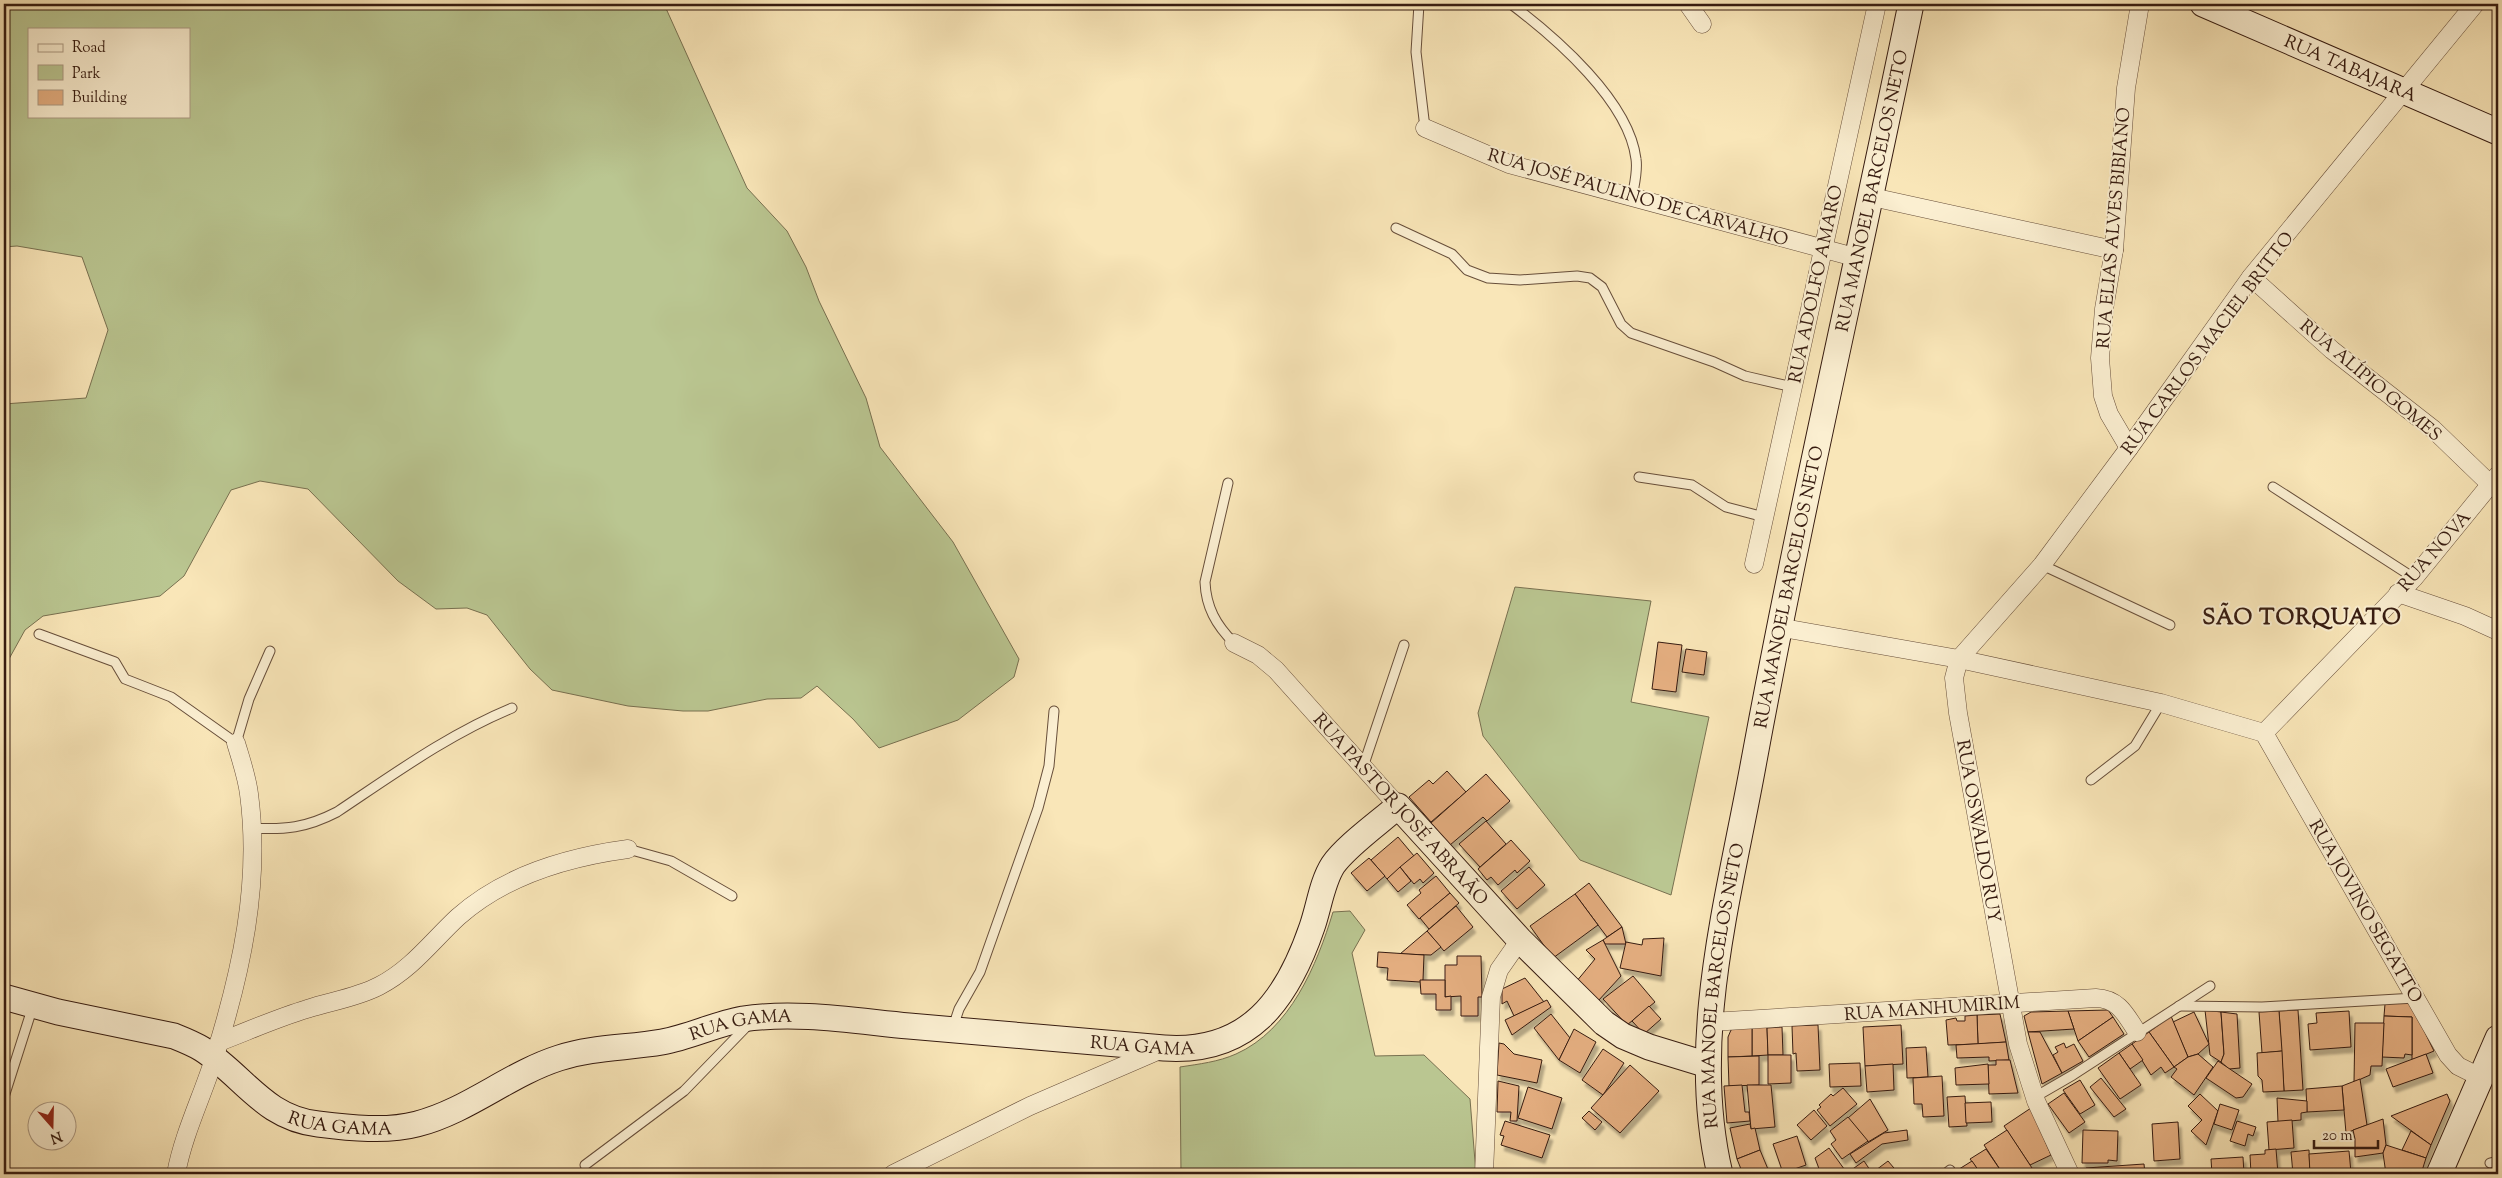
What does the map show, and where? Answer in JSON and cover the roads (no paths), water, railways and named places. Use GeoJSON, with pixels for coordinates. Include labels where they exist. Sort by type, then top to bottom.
{"type":"FeatureCollection","features":[{"type":"Feature","properties":{"kind":"street"},"geometry":{"type":"LineString","coordinates":[[1688,4],[1702,24]]}},
{"type":"Feature","properties":{"kind":"street","name":"RUA ADOLFO AMARO"},"geometry":{"type":"LineString","coordinates":[[1754,564],[1877,4]]}},
{"type":"Feature","properties":{"kind":"street","name":"RUA MANOEL BARCELOS NETO"},"geometry":{"type":"LineString","coordinates":[[1720,1174],[1711,1128],[1708,1065],[1720,943],[1778,627],[1872,197],[1911,4]]}},
{"type":"Feature","properties":{"kind":"street","name":"RUA ELIAS ALVES BIBIANO"},"geometry":{"type":"LineString","coordinates":[[2129,448],[2109,414],[2100,376],[2104,309],[2114,250],[2126,88],[2140,4]]}},
{"type":"Feature","properties":{"kind":"street","name":"RUA TABAJARA"},"geometry":{"type":"LineString","coordinates":[[2203,4],[2498,132]]}},
{"type":"Feature","properties":{"kind":"street","name":"RUA CARLOS MACIEL BRITTO"},"geometry":{"type":"LineString","coordinates":[[1959,659],[2042,565],[2129,448],[2251,277],[2475,4]]}},
{"type":"Feature","properties":{"kind":"street","name":"RUA JOSÉ PAULINO DE CARVALHO"},"geometry":{"type":"LineString","coordinates":[[1425,128],[1508,164],[1858,258]]}},
{"type":"Feature","properties":{"kind":"street"},"geometry":{"type":"LineString","coordinates":[[1872,197],[2114,250]]}},
{"type":"Feature","properties":{"kind":"street","name":"RUA ALÍPIO GOMES"},"geometry":{"type":"LineString","coordinates":[[2251,277],[2332,350],[2494,479]]}},
{"type":"Feature","properties":{"kind":"street","name":"RUA NOVA"},"geometry":{"type":"LineString","coordinates":[[2264,733],[2414,578],[2494,479]]}},
{"type":"Feature","properties":{"kind":"street"},"geometry":{"type":"LineString","coordinates":[[2398,593],[2465,616],[2498,631]]}},
{"type":"Feature","properties":{"kind":"street"},"geometry":{"type":"LineString","coordinates":[[1778,627],[1959,659],[2161,703],[2264,733]]}},
{"type":"Feature","properties":{"kind":"street","name":"RUA PASTOR JOSÉ ABRAÃO"},"geometry":{"type":"LineString","coordinates":[[1234,643],[1258,655],[1276,670],[1520,940],[1604,1023],[1623,1036],[1649,1047],[1708,1065]]}},
{"type":"Feature","properties":{"kind":"street"},"geometry":{"type":"LineString","coordinates":[[1926,653],[1935,660],[1949,677],[1956,700]]}},
{"type":"Feature","properties":{"kind":"street","name":"RUA OSWALDO RUY"},"geometry":{"type":"LineString","coordinates":[[1959,659],[1955,672],[1956,700],[2022,1062],[2035,1097],[2070,1174]]}},
{"type":"Feature","properties":{"kind":"street","name":"RUA JOVINO SEGATTO"},"geometry":{"type":"LineString","coordinates":[[2264,733],[2415,998],[2454,1062],[2464,1070],[2480,1077]]}},
{"type":"Feature","properties":{"kind":"street"},"geometry":{"type":"LineString","coordinates":[[176,1174],[182,1150],[216,1050],[249,918],[252,883],[249,793],[236,743]]}},
{"type":"Feature","properties":{"kind":"street","name":"RUA GAMA"},"geometry":{"type":"LineString","coordinates":[[4,997],[33,1006],[174,1036],[201,1048],[216,1050],[250,1093],[278,1112],[292,1118],[318,1124],[400,1127],[435,1118],[516,1076],[558,1058],[588,1051],[664,1041],[724,1023],[755,1018],[786,1017],[846,1020],[1164,1048],[1183,1049],[1215,1045],[1230,1039],[1257,1022],[1275,998],[1296,963],[1333,866],[1398,806]]}},
{"type":"Feature","properties":{"kind":"street"},"geometry":{"type":"LineString","coordinates":[[216,1050],[290,1014],[348,998],[379,986],[406,969],[471,906],[521,878],[570,859],[628,849]]}},
{"type":"Feature","properties":{"kind":"street"},"geometry":{"type":"LineString","coordinates":[[1484,1174],[1491,996],[1498,970],[1520,940]]}},
{"type":"Feature","properties":{"kind":"street","name":"RUA MANHUMIRIM"},"geometry":{"type":"LineString","coordinates":[[1711,1022],[2103,998],[2121,1008],[2137,1032]]}},
{"type":"Feature","properties":{"kind":"street"},"geometry":{"type":"LineString","coordinates":[[2439,1174],[2497,1042]]}},
{"type":"Feature","properties":{"kind":"street"},"geometry":{"type":"LineString","coordinates":[[893,1174],[1030,1106],[1164,1048]]}},
{"type":"Feature","properties":{"kind":"lane","name":"RUA JOSÉ PAULINO DE CARVALHO"},"geometry":{"type":"LineString","coordinates":[[1419,4],[1416,52],[1425,128]]}},
{"type":"Feature","properties":{"kind":"lane"},"geometry":{"type":"LineString","coordinates":[[1511,4],[1551,34],[1616,109],[1630,137],[1636,161],[1632,198]]}},
{"type":"Feature","properties":{"kind":"lane"},"geometry":{"type":"LineString","coordinates":[[1396,228],[1452,254],[1467,270],[1488,278],[1520,280],[1577,276],[1590,278],[1602,287],[1621,324],[1631,333],[1714,362],[1745,376],[1792,387]]}},
{"type":"Feature","properties":{"kind":"lane"},"geometry":{"type":"LineString","coordinates":[[1639,476],[1692,485],[1726,507],[1764,517]]}},
{"type":"Feature","properties":{"kind":"lane","name":"RUA PASTOR JOSÉ ABRAÃO"},"geometry":{"type":"LineString","coordinates":[[1228,483],[1206,582],[1206,595],[1214,620],[1234,643]]}},
{"type":"Feature","properties":{"kind":"lane"},"geometry":{"type":"LineString","coordinates":[[2273,487],[2414,578]]}},
{"type":"Feature","properties":{"kind":"lane"},"geometry":{"type":"LineString","coordinates":[[2042,565],[2170,625]]}},
{"type":"Feature","properties":{"kind":"lane"},"geometry":{"type":"LineString","coordinates":[[39,634],[115,662],[125,679],[171,697],[236,743],[249,699],[270,651]]}},
{"type":"Feature","properties":{"kind":"lane"},"geometry":{"type":"LineString","coordinates":[[1363,767],[1404,645]]}},
{"type":"Feature","properties":{"kind":"lane"},"geometry":{"type":"LineString","coordinates":[[2091,780],[2135,746],[2161,703]]}},
{"type":"Feature","properties":{"kind":"lane"},"geometry":{"type":"LineString","coordinates":[[251,828],[282,830],[323,819],[459,732],[512,708]]}},
{"type":"Feature","properties":{"kind":"lane"},"geometry":{"type":"LineString","coordinates":[[953,1030],[959,1009],[980,972],[1038,808],[1049,766],[1054,711]]}},
{"type":"Feature","properties":{"kind":"lane"},"geometry":{"type":"LineString","coordinates":[[628,849],[671,861],[732,896]]}},
{"type":"Feature","properties":{"kind":"lane"},"geometry":{"type":"LineString","coordinates":[[2035,1097],[2074,1075],[2210,986]]}},
{"type":"Feature","properties":{"kind":"lane"},"geometry":{"type":"LineString","coordinates":[[2179,1006],[2262,1007],[2415,998]]}},
{"type":"Feature","properties":{"kind":"lane"},"geometry":{"type":"LineString","coordinates":[[4,1097],[33,1006]]}},
{"type":"Feature","properties":{"kind":"lane"},"geometry":{"type":"LineString","coordinates":[[585,1165],[684,1091],[755,1018]]}},
{"type":"Feature","properties":{"kind":"district","name":"SÃO TORQUATO"},"geometry":{"type":"Point","coordinates":[2302,616]}}]}
